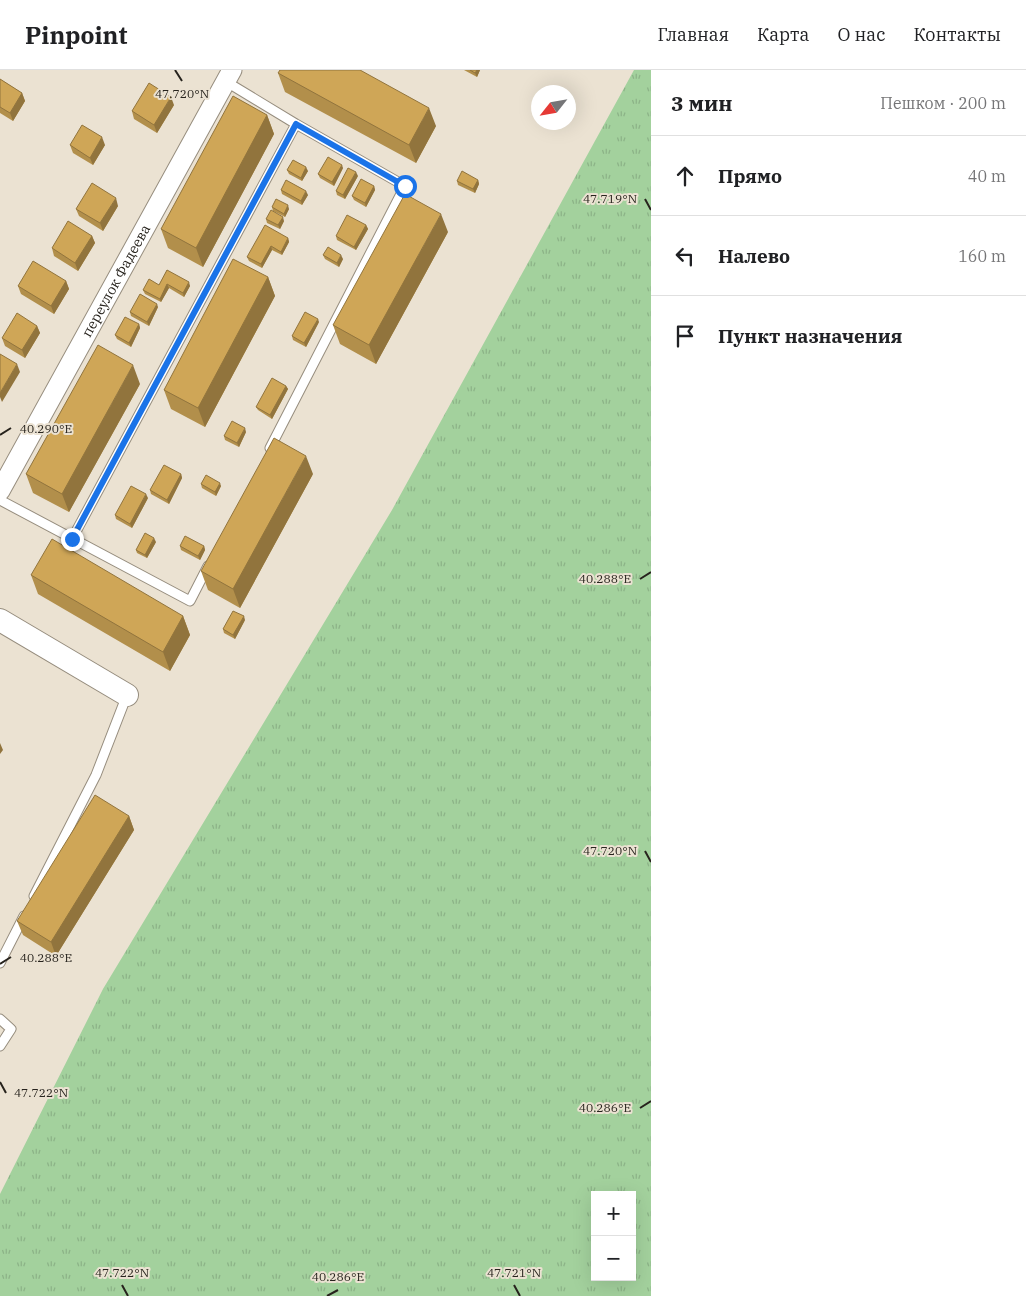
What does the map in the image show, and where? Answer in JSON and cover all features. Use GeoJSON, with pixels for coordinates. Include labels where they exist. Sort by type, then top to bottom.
{"type":"FeatureCollection","features":[{"type":"Feature","properties":{"kind":"street","name":"переулок Фадеева"},"geometry":{"type":"LineString","coordinates":[[0,491],[228,76]]}},
{"type":"Feature","properties":{"kind":"street"},"geometry":{"type":"LineString","coordinates":[[0,620],[127,695]]}},
{"type":"Feature","properties":{"kind":"lane"},"geometry":{"type":"LineString","coordinates":[[228,76],[296,124],[405,186],[264,460]]}},
{"type":"Feature","properties":{"kind":"lane"},"geometry":{"type":"LineString","coordinates":[[72,539],[296,124]]}},
{"type":"Feature","properties":{"kind":"lane"},"geometry":{"type":"LineString","coordinates":[[0,500],[190,601],[213,557]]}},
{"type":"Feature","properties":{"kind":"lane"},"geometry":{"type":"LineString","coordinates":[[0,963],[96,775],[127,695]]}},
{"type":"Feature","properties":{"kind":"lane"},"geometry":{"type":"LineString","coordinates":[[0,1019],[11,1028],[0,1046]]}},
{"type":"Feature","properties":{"kind":"green space"},"geometry":{"type":"Polygon","coordinates":[[[634,70],[651,70],[651,1296],[0,1296],[0,1194],[103,989],[392,510],[634,70]]]}},
{"type":"Feature","properties":{"kind":"building"},"geometry":{"type":"Polygon","coordinates":[[[280,70],[360,70],[429,108],[409,145],[278,73],[280,70]]]}},
{"type":"Feature","properties":{"kind":"building"},"geometry":{"type":"Polygon","coordinates":[[[0,79],[22,93],[10,113],[0,107],[0,79]]]}},
{"type":"Feature","properties":{"kind":"building"},"geometry":{"type":"Polygon","coordinates":[[[149,83],[171,97],[154,125],[132,111],[149,83]]]}},
{"type":"Feature","properties":{"kind":"building"},"geometry":{"type":"Polygon","coordinates":[[[233,96],[267,115],[196,248],[161,229],[233,96]]]}},
{"type":"Feature","properties":{"kind":"building"},"geometry":{"type":"Polygon","coordinates":[[[82,125],[102,137],[90,158],[70,145],[82,125]]]}},
{"type":"Feature","properties":{"kind":"building"},"geometry":{"type":"Polygon","coordinates":[[[328,157],[342,165],[332,182],[318,174],[328,157]]]}},
{"type":"Feature","properties":{"kind":"building"},"geometry":{"type":"Polygon","coordinates":[[[293,160],[306,167],[301,178],[287,170],[293,160]]]}},
{"type":"Feature","properties":{"kind":"building"},"geometry":{"type":"Polygon","coordinates":[[[348,168],[356,172],[343,195],[336,191],[348,168]]]}},
{"type":"Feature","properties":{"kind":"building"},"geometry":{"type":"Polygon","coordinates":[[[462,171],[478,180],[473,189],[457,181],[462,171]]]}},
{"type":"Feature","properties":{"kind":"building"},"geometry":{"type":"Polygon","coordinates":[[[361,179],[374,186],[365,203],[352,196],[361,179]]]}},
{"type":"Feature","properties":{"kind":"building"},"geometry":{"type":"Polygon","coordinates":[[[286,180],[306,191],[301,201],[281,190],[286,180]]]}},
{"type":"Feature","properties":{"kind":"building"},"geometry":{"type":"Polygon","coordinates":[[[92,183],[116,198],[100,223],[76,209],[92,183]]]}},
{"type":"Feature","properties":{"kind":"building"},"geometry":{"type":"Polygon","coordinates":[[[405,194],[441,214],[369,345],[333,325],[405,194]]]}},
{"type":"Feature","properties":{"kind":"building"},"geometry":{"type":"Polygon","coordinates":[[[276,199],[288,205],[284,214],[272,207],[276,199]]]}},
{"type":"Feature","properties":{"kind":"building"},"geometry":{"type":"Polygon","coordinates":[[[271,210],[283,217],[278,225],[266,219],[271,210]]]}},
{"type":"Feature","properties":{"kind":"building"},"geometry":{"type":"Polygon","coordinates":[[[347,215],[366,225],[354,247],[336,236],[347,215]]]}},
{"type":"Feature","properties":{"kind":"building"},"geometry":{"type":"Polygon","coordinates":[[[68,221],[92,236],[75,263],[52,248],[68,221]]]}},
{"type":"Feature","properties":{"kind":"building"},"geometry":{"type":"Polygon","coordinates":[[[265,225],[288,238],[281,252],[271,246],[261,264],[247,257],[265,225]]]}},
{"type":"Feature","properties":{"kind":"building"},"geometry":{"type":"Polygon","coordinates":[[[328,247],[341,255],[337,263],[323,255],[328,247]]]}},
{"type":"Feature","properties":{"kind":"building"},"geometry":{"type":"Polygon","coordinates":[[[233,259],[268,277],[198,408],[164,390],[233,259]]]}},
{"type":"Feature","properties":{"kind":"building"},"geometry":{"type":"Polygon","coordinates":[[[33,261],[66,281],[51,306],[18,286],[33,261]]]}},
{"type":"Feature","properties":{"kind":"building"},"geometry":{"type":"Polygon","coordinates":[[[167,270],[189,282],[183,293],[167,284],[160,299],[143,290],[149,279],[159,285],[167,270]]]}},
{"type":"Feature","properties":{"kind":"building"},"geometry":{"type":"Polygon","coordinates":[[[140,294],[157,304],[147,322],[130,312],[140,294]]]}},
{"type":"Feature","properties":{"kind":"building"},"geometry":{"type":"Polygon","coordinates":[[[305,312],[318,319],[304,343],[292,336],[305,312]]]}},
{"type":"Feature","properties":{"kind":"building"},"geometry":{"type":"Polygon","coordinates":[[[17,313],[37,326],[22,350],[2,338],[17,313]]]}},
{"type":"Feature","properties":{"kind":"building"},"geometry":{"type":"Polygon","coordinates":[[[125,317],[139,324],[129,343],[115,335],[125,317]]]}},
{"type":"Feature","properties":{"kind":"building"},"geometry":{"type":"Polygon","coordinates":[[[98,345],[133,365],[62,494],[26,474],[98,345]]]}},
{"type":"Feature","properties":{"kind":"building"},"geometry":{"type":"Polygon","coordinates":[[[0,354],[17,364],[0,393],[0,354]]]}},
{"type":"Feature","properties":{"kind":"building"},"geometry":{"type":"Polygon","coordinates":[[[272,378],[286,386],[270,415],[256,407],[272,378]]]}},
{"type":"Feature","properties":{"kind":"building"},"geometry":{"type":"Polygon","coordinates":[[[232,421],[245,428],[237,443],[224,436],[232,421]]]}},
{"type":"Feature","properties":{"kind":"building"},"geometry":{"type":"Polygon","coordinates":[[[274,438],[306,456],[233,589],[201,571],[274,438]]]}},
{"type":"Feature","properties":{"kind":"building"},"geometry":{"type":"Polygon","coordinates":[[[164,465],[181,474],[167,500],[150,490],[164,465]]]}},
{"type":"Feature","properties":{"kind":"building"},"geometry":{"type":"Polygon","coordinates":[[[206,475],[220,483],[215,492],[201,484],[206,475]]]}},
{"type":"Feature","properties":{"kind":"building"},"geometry":{"type":"Polygon","coordinates":[[[131,486],[146,494],[130,524],[115,515],[131,486]]]}},
{"type":"Feature","properties":{"kind":"building"},"geometry":{"type":"Polygon","coordinates":[[[145,533],[154,538],[145,555],[136,550],[145,533]]]}},
{"type":"Feature","properties":{"kind":"building"},"geometry":{"type":"Polygon","coordinates":[[[185,536],[204,546],[198,556],[180,546],[185,536]]]}},
{"type":"Feature","properties":{"kind":"building"},"geometry":{"type":"Polygon","coordinates":[[[52,539],[183,616],[163,652],[31,575],[52,539]]]}},
{"type":"Feature","properties":{"kind":"building"},"geometry":{"type":"Polygon","coordinates":[[[233,611],[244,616],[233,635],[223,629],[233,611]]]}},
{"type":"Feature","properties":{"kind":"building"},"geometry":{"type":"Polygon","coordinates":[[[95,795],[129,816],[51,942],[17,921],[95,795]]]}},
{"type":"Feature","properties":{"kind":"route"},"geometry":{"type":"LineString","coordinates":[[72,539],[296,124],[405,186]]}}]}
